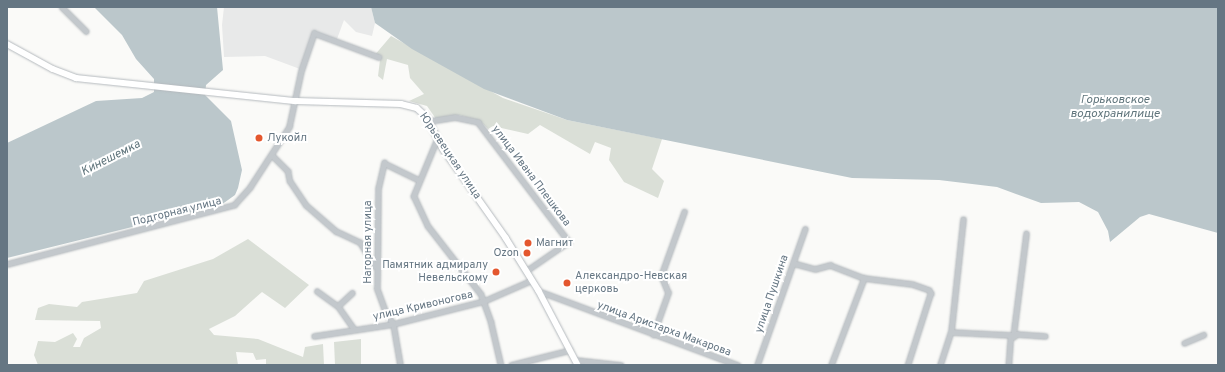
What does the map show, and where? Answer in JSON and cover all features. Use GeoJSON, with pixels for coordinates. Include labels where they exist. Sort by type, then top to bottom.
{"type":"FeatureCollection","features":[{"type":"Feature","properties":{"kind":"main road","name":"Юрьевецкая улица"},"geometry":{"type":"LineString","coordinates":[[7,44],[70,76],[146,83],[296,101],[401,104],[417,108],[430,121],[438,138],[539,291],[577,363]]}},
{"type":"Feature","properties":{"kind":"street"},"geometry":{"type":"LineString","coordinates":[[62,7],[86,30]]}},
{"type":"Feature","properties":{"kind":"street","name":"Подгорная улица"},"geometry":{"type":"LineString","coordinates":[[7,264],[225,209],[242,197],[272,155],[289,127],[314,33],[379,57]]}},
{"type":"Feature","properties":{"kind":"street","name":"улица Ивана Плешкова"},"geometry":{"type":"LineString","coordinates":[[430,121],[455,117],[478,122],[569,242],[527,272]]}},
{"type":"Feature","properties":{"kind":"street"},"geometry":{"type":"LineString","coordinates":[[438,138],[419,180],[414,196],[428,226],[484,301],[501,365]]}},
{"type":"Feature","properties":{"kind":"street"},"geometry":{"type":"LineString","coordinates":[[272,155],[288,171],[290,181],[306,205],[336,231],[360,242],[376,268]]}},
{"type":"Feature","properties":{"kind":"street","name":"Нагорная улица"},"geometry":{"type":"LineString","coordinates":[[400,365],[394,324],[386,314],[377,289],[376,268],[378,189],[384,163],[419,180]]}},
{"type":"Feature","properties":{"kind":"street"},"geometry":{"type":"LineString","coordinates":[[653,335],[668,293],[661,276],[684,212]]}},
{"type":"Feature","properties":{"kind":"street"},"geometry":{"type":"LineString","coordinates":[[940,365],[951,332],[963,220]]}},
{"type":"Feature","properties":{"kind":"street","name":"улица Пушкина"},"geometry":{"type":"LineString","coordinates":[[757,365],[805,229]]}},
{"type":"Feature","properties":{"kind":"street"},"geometry":{"type":"LineString","coordinates":[[1009,365],[1026,234]]}},
{"type":"Feature","properties":{"kind":"street"},"geometry":{"type":"LineString","coordinates":[[793,262],[815,269],[830,265],[864,278],[912,284],[931,293],[908,365]]}},
{"type":"Feature","properties":{"kind":"street"},"geometry":{"type":"LineString","coordinates":[[831,365],[864,278]]}},
{"type":"Feature","properties":{"kind":"street","name":"улица Кривоногова"},"geometry":{"type":"LineString","coordinates":[[314,336],[394,324],[484,301],[532,280]]}},
{"type":"Feature","properties":{"kind":"street"},"geometry":{"type":"LineString","coordinates":[[317,291],[338,306],[354,330]]}},
{"type":"Feature","properties":{"kind":"street","name":"улица Аристарха Макарова"},"geometry":{"type":"LineString","coordinates":[[539,291],[653,335],[738,365]]}},
{"type":"Feature","properties":{"kind":"street"},"geometry":{"type":"LineString","coordinates":[[338,306],[352,293]]}},
{"type":"Feature","properties":{"kind":"street"},"geometry":{"type":"LineString","coordinates":[[951,332],[1013,337],[1017,334],[1045,336]]}},
{"type":"Feature","properties":{"kind":"street"},"geometry":{"type":"LineString","coordinates":[[1184,343],[1203,335]]}},
{"type":"Feature","properties":{"kind":"street"},"geometry":{"type":"LineString","coordinates":[[511,365],[570,350]]}},
{"type":"Feature","properties":{"kind":"street"},"geometry":{"type":"LineString","coordinates":[[577,363],[621,365]]}},
{"type":"Feature","properties":{"kind":"shaded area"},"geometry":{"type":"Polygon","coordinates":[[[224,7],[371,7],[375,23],[372,36],[356,32],[344,20],[337,39],[311,36],[300,69],[265,56],[224,57],[222,25],[224,7]]]}},
{"type":"Feature","properties":{"kind":"shaded area"},"geometry":{"type":"Polygon","coordinates":[[[391,36],[503,98],[567,120],[662,139],[652,169],[664,181],[658,198],[624,182],[609,160],[611,148],[595,142],[590,154],[540,125],[528,134],[493,126],[488,129],[480,121],[459,115],[436,119],[427,106],[409,101],[424,94],[410,78],[408,65],[387,59],[383,80],[378,76],[380,60],[373,57],[391,36]]]}},
{"type":"Feature","properties":{"kind":"shaded area"},"geometry":{"type":"Polygon","coordinates":[[[248,239],[309,285],[285,308],[262,292],[235,316],[209,329],[214,335],[258,339],[303,357],[305,347],[323,344],[324,365],[266,365],[266,359],[256,360],[253,353],[236,352],[238,365],[38,365],[34,355],[38,341],[55,342],[73,333],[77,339],[73,347],[80,347],[84,338],[101,328],[100,321],[35,320],[38,308],[49,304],[77,307],[82,302],[137,293],[144,281],[213,259],[248,239]]]}},
{"type":"Feature","properties":{"kind":"shaded area"},"geometry":{"type":"Polygon","coordinates":[[[361,339],[361,365],[335,365],[334,342],[361,339]]]}},
{"type":"Feature","properties":{"kind":"water","name":"Кинешемка"},"geometry":{"type":"Polygon","coordinates":[[[94,7],[217,7],[223,70],[206,85],[205,95],[231,121],[242,170],[238,188],[235,195],[221,205],[7,258],[7,143],[96,101],[142,98],[154,92],[154,79],[136,59],[122,35],[94,7]]]}},
{"type":"Feature","properties":{"kind":"water","name":"Горьковское водохранилище"},"geometry":{"type":"Polygon","coordinates":[[[371,7],[1218,7],[1218,233],[1149,214],[1140,217],[1110,242],[1108,231],[1098,212],[1079,202],[1041,203],[997,187],[939,180],[852,178],[567,120],[484,89],[412,49],[375,23],[371,7]]]}},
{"type":"Feature","properties":{"kind":"place","name":"Лукойл"},"geometry":{"type":"Point","coordinates":[259,138]}},
{"type":"Feature","properties":{"kind":"place","name":"Магнит"},"geometry":{"type":"Point","coordinates":[528,243]}},
{"type":"Feature","properties":{"kind":"place","name":"Ozon"},"geometry":{"type":"Point","coordinates":[527,253]}},
{"type":"Feature","properties":{"kind":"place","name":"Памятник адмиралу Невельскому"},"geometry":{"type":"Point","coordinates":[496,272]}},
{"type":"Feature","properties":{"kind":"place","name":"Александро-Невская церковь"},"geometry":{"type":"Point","coordinates":[567,283]}}]}
